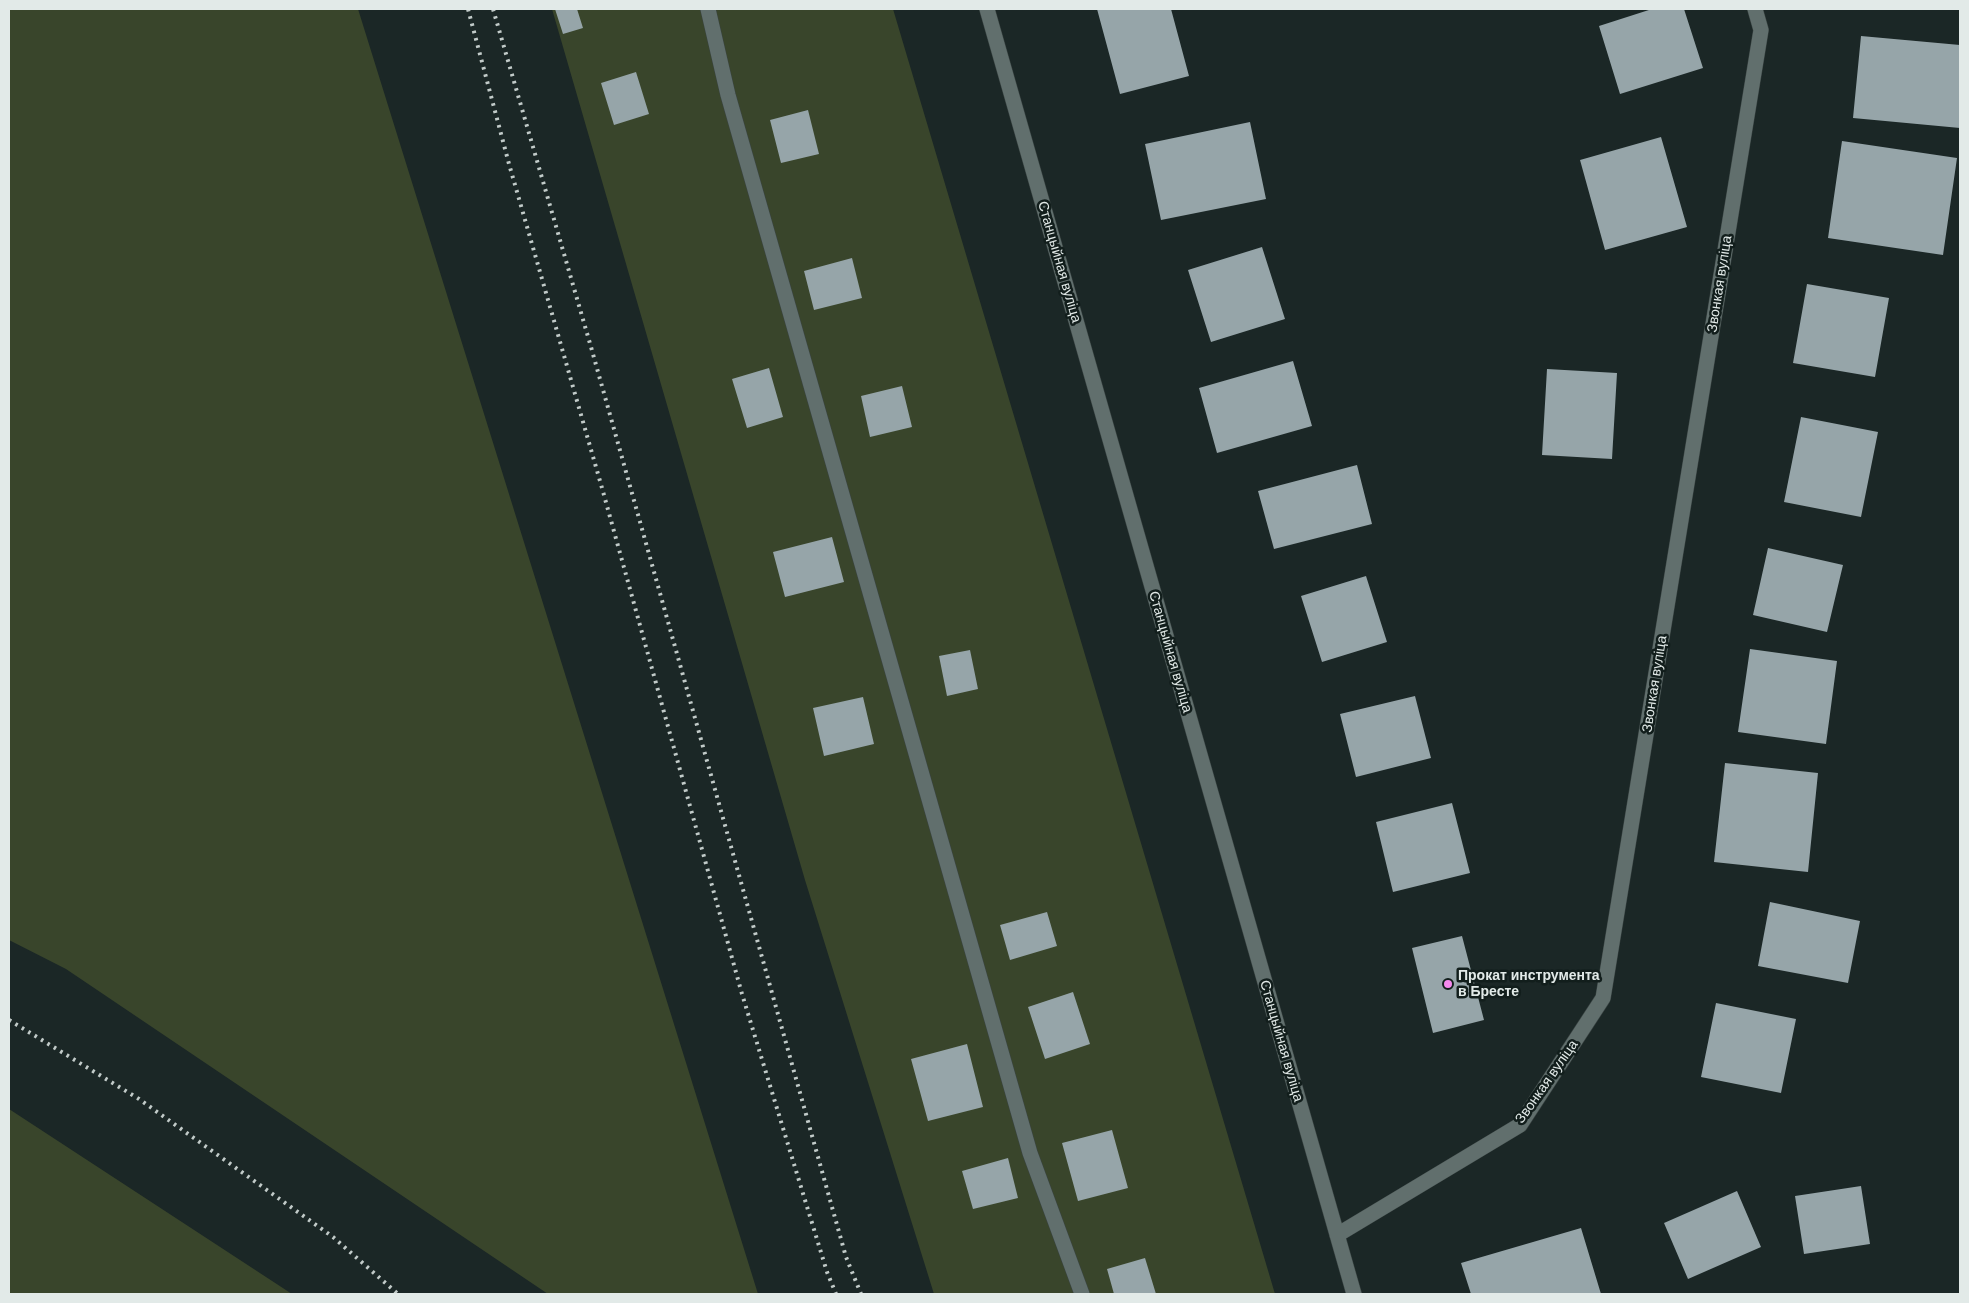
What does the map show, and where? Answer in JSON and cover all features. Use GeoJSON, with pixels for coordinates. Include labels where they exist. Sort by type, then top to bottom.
{"type":"FeatureCollection","features":[{"type":"Feature","properties":{"kind":"street"},"geometry":{"type":"LineString","coordinates":[[708,9],[731,104],[1030,1153],[1082,1294]]}},
{"type":"Feature","properties":{"kind":"street","name":"Станцыйная вуліца"},"geometry":{"type":"LineString","coordinates":[[987,9],[1354,1294]]}},
{"type":"Feature","properties":{"kind":"street","name":"Звонкая вуліца"},"geometry":{"type":"LineString","coordinates":[[1336,1235],[1520,1125],[1603,998],[1761,30],[1755,9]]}},
{"type":"Feature","properties":{"kind":"green space"},"geometry":{"type":"Polygon","coordinates":[[[9,9],[358,9],[758,1294],[548,1294],[66,969],[9,940],[9,9]]]}},
{"type":"Feature","properties":{"kind":"green space"},"geometry":{"type":"Polygon","coordinates":[[[552,9],[893,9],[1275,1294],[934,1294],[805,880],[552,9]]]}},
{"type":"Feature","properties":{"kind":"green space"},"geometry":{"type":"Polygon","coordinates":[[[9,1109],[292,1294],[9,1294],[9,1109]]]}},
{"type":"Feature","properties":{"kind":"building"},"geometry":{"type":"Polygon","coordinates":[[[555,9],[577,9],[583,28],[563,34],[555,9]]]}},
{"type":"Feature","properties":{"kind":"building"},"geometry":{"type":"Polygon","coordinates":[[[1097,9],[1171,9],[1189,76],[1120,94],[1097,9]]]}},
{"type":"Feature","properties":{"kind":"building"},"geometry":{"type":"Polygon","coordinates":[[[1652,9],[1684,9],[1703,68],[1620,94],[1599,26],[1652,9]]]}},
{"type":"Feature","properties":{"kind":"building"},"geometry":{"type":"Polygon","coordinates":[[[1861,36],[1960,45],[1960,128],[1853,118],[1861,36]]]}},
{"type":"Feature","properties":{"kind":"building"},"geometry":{"type":"Polygon","coordinates":[[[636,72],[649,114],[614,125],[601,83],[636,72]]]}},
{"type":"Feature","properties":{"kind":"building"},"geometry":{"type":"Polygon","coordinates":[[[808,110],[819,154],[781,163],[770,120],[808,110]]]}},
{"type":"Feature","properties":{"kind":"building"},"geometry":{"type":"Polygon","coordinates":[[[1250,122],[1266,199],[1161,220],[1145,144],[1250,122]]]}},
{"type":"Feature","properties":{"kind":"building"},"geometry":{"type":"Polygon","coordinates":[[[1661,137],[1687,227],[1605,250],[1580,160],[1661,137]]]}},
{"type":"Feature","properties":{"kind":"building"},"geometry":{"type":"Polygon","coordinates":[[[1842,141],[1957,158],[1943,255],[1828,238],[1842,141]]]}},
{"type":"Feature","properties":{"kind":"building"},"geometry":{"type":"Polygon","coordinates":[[[1262,247],[1285,319],[1211,342],[1188,270],[1262,247]]]}},
{"type":"Feature","properties":{"kind":"building"},"geometry":{"type":"Polygon","coordinates":[[[852,258],[862,298],[814,310],[804,271],[852,258]]]}},
{"type":"Feature","properties":{"kind":"building"},"geometry":{"type":"Polygon","coordinates":[[[1807,284],[1889,298],[1875,377],[1793,363],[1807,284]]]}},
{"type":"Feature","properties":{"kind":"building"},"geometry":{"type":"Polygon","coordinates":[[[1293,361],[1312,426],[1217,453],[1199,388],[1293,361]]]}},
{"type":"Feature","properties":{"kind":"building"},"geometry":{"type":"Polygon","coordinates":[[[769,368],[783,417],[747,428],[732,379],[769,368]]]}},
{"type":"Feature","properties":{"kind":"building"},"geometry":{"type":"Polygon","coordinates":[[[1547,369],[1617,373],[1612,459],[1542,455],[1547,369]]]}},
{"type":"Feature","properties":{"kind":"building"},"geometry":{"type":"Polygon","coordinates":[[[902,386],[912,427],[870,437],[861,396],[902,386]]]}},
{"type":"Feature","properties":{"kind":"building"},"geometry":{"type":"Polygon","coordinates":[[[1801,417],[1878,432],[1861,517],[1784,502],[1801,417]]]}},
{"type":"Feature","properties":{"kind":"building"},"geometry":{"type":"Polygon","coordinates":[[[1357,465],[1372,524],[1274,549],[1258,491],[1357,465]]]}},
{"type":"Feature","properties":{"kind":"building"},"geometry":{"type":"Polygon","coordinates":[[[832,537],[844,582],[785,597],[773,552],[832,537]]]}},
{"type":"Feature","properties":{"kind":"building"},"geometry":{"type":"Polygon","coordinates":[[[1768,548],[1843,565],[1827,632],[1753,615],[1768,548]]]}},
{"type":"Feature","properties":{"kind":"building"},"geometry":{"type":"Polygon","coordinates":[[[1366,576],[1387,642],[1322,662],[1301,596],[1366,576]]]}},
{"type":"Feature","properties":{"kind":"building"},"geometry":{"type":"Polygon","coordinates":[[[1750,649],[1837,661],[1826,744],[1738,732],[1750,649]]]}},
{"type":"Feature","properties":{"kind":"building"},"geometry":{"type":"Polygon","coordinates":[[[970,650],[978,689],[947,696],[939,656],[970,650]]]}},
{"type":"Feature","properties":{"kind":"building"},"geometry":{"type":"Polygon","coordinates":[[[1415,696],[1431,758],[1356,777],[1340,714],[1415,696]]]}},
{"type":"Feature","properties":{"kind":"building"},"geometry":{"type":"Polygon","coordinates":[[[863,697],[874,744],[824,756],[813,708],[863,697]]]}},
{"type":"Feature","properties":{"kind":"building"},"geometry":{"type":"Polygon","coordinates":[[[1725,763],[1818,773],[1808,872],[1714,862],[1725,763]]]}},
{"type":"Feature","properties":{"kind":"building"},"geometry":{"type":"Polygon","coordinates":[[[1452,803],[1470,873],[1393,892],[1376,822],[1452,803]]]}},
{"type":"Feature","properties":{"kind":"building"},"geometry":{"type":"Polygon","coordinates":[[[1770,902],[1860,921],[1848,983],[1758,966],[1770,902]]]}},
{"type":"Feature","properties":{"kind":"building"},"geometry":{"type":"Polygon","coordinates":[[[1047,912],[1057,946],[1010,960],[1000,925],[1047,912]]]}},
{"type":"Feature","properties":{"kind":"building","name":"Прокат инструмента в Бресте"},"geometry":{"type":"Polygon","coordinates":[[[1462,936],[1484,1020],[1433,1033],[1412,948],[1462,936]]]}},
{"type":"Feature","properties":{"kind":"building"},"geometry":{"type":"Polygon","coordinates":[[[1073,992],[1090,1044],[1045,1059],[1028,1007],[1073,992]]]}},
{"type":"Feature","properties":{"kind":"building"},"geometry":{"type":"Polygon","coordinates":[[[1716,1003],[1796,1019],[1781,1093],[1701,1077],[1716,1003]]]}},
{"type":"Feature","properties":{"kind":"building"},"geometry":{"type":"Polygon","coordinates":[[[967,1044],[983,1107],[928,1121],[911,1059],[967,1044]]]}},
{"type":"Feature","properties":{"kind":"building"},"geometry":{"type":"Polygon","coordinates":[[[1112,1130],[1128,1188],[1078,1201],[1062,1143],[1112,1130]]]}},
{"type":"Feature","properties":{"kind":"building"},"geometry":{"type":"Polygon","coordinates":[[[1008,1158],[1018,1198],[973,1209],[962,1171],[1008,1158]]]}},
{"type":"Feature","properties":{"kind":"building"},"geometry":{"type":"Polygon","coordinates":[[[1861,1186],[1870,1244],[1804,1254],[1795,1196],[1861,1186]]]}},
{"type":"Feature","properties":{"kind":"building"},"geometry":{"type":"Polygon","coordinates":[[[1737,1191],[1761,1247],[1688,1279],[1664,1223],[1737,1191]]]}},
{"type":"Feature","properties":{"kind":"building"},"geometry":{"type":"Polygon","coordinates":[[[1581,1228],[1601,1294],[1471,1294],[1461,1263],[1581,1228]]]}},
{"type":"Feature","properties":{"kind":"building"},"geometry":{"type":"Polygon","coordinates":[[[1145,1258],[1156,1294],[1114,1294],[1107,1269],[1145,1258]]]}},
{"type":"Feature","properties":{"kind":"railway"},"geometry":{"type":"LineString","coordinates":[[468,9],[509,164],[602,488],[742,994],[827,1272],[836,1294]]}},
{"type":"Feature","properties":{"kind":"railway"},"geometry":{"type":"LineString","coordinates":[[493,9],[591,347],[846,1257],[861,1294]]}},
{"type":"Feature","properties":{"kind":"railway"},"geometry":{"type":"LineString","coordinates":[[9,1020],[139,1099],[333,1237],[398,1294]]}},
{"type":"Feature","properties":{"kind":"place","name":"Прокат инструмента в Бресте"},"geometry":{"type":"Point","coordinates":[1448,984]}}]}
